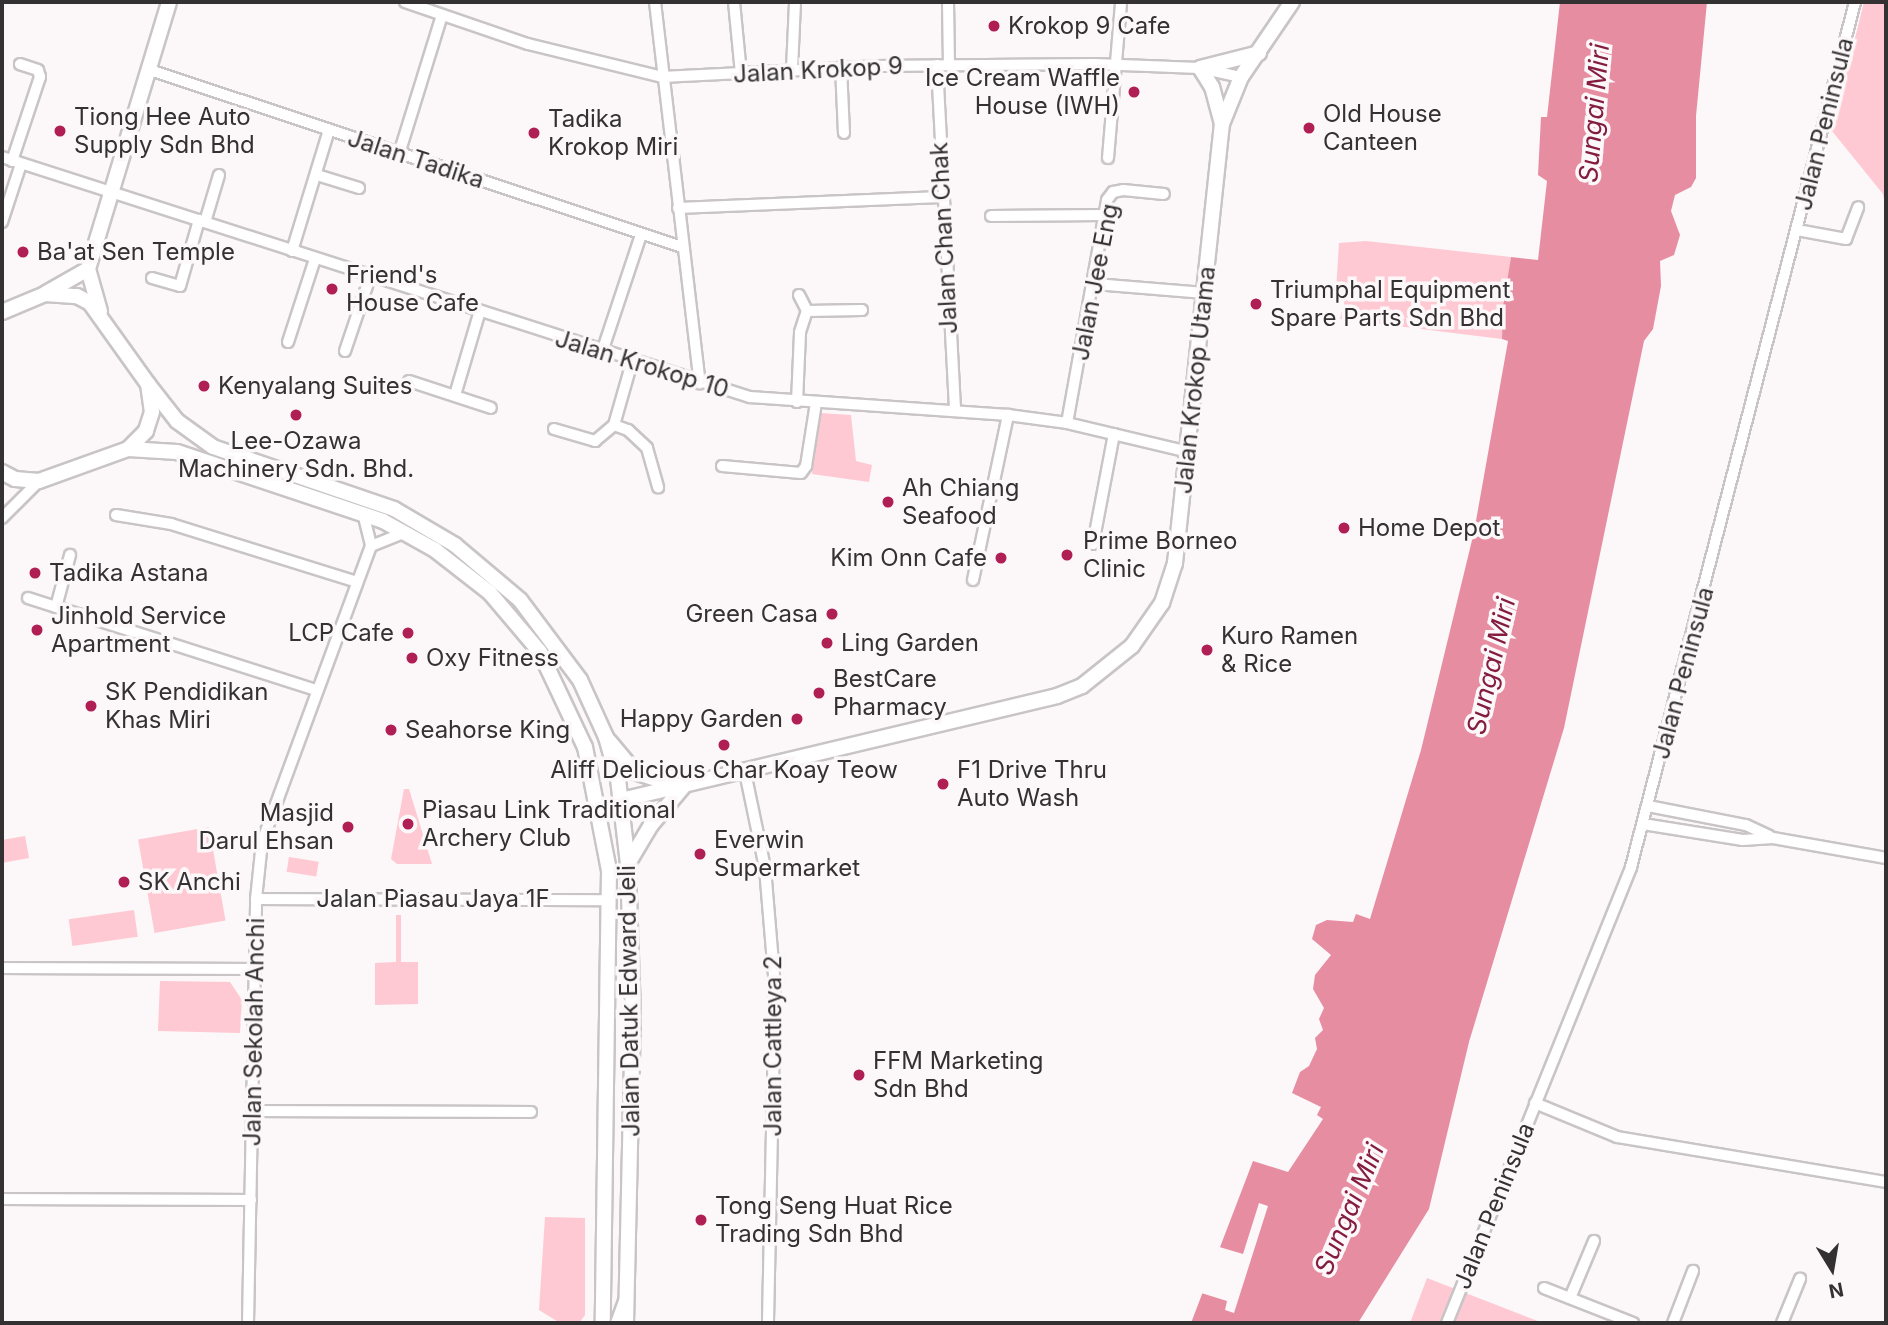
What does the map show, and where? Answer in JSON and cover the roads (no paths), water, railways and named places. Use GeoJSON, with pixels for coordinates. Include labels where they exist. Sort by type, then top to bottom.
{"type":"FeatureCollection","features":[{"type":"Feature","properties":{"kind":"street"},"geometry":{"type":"LineString","coordinates":[[100,311],[88,269],[169,2]]}},
{"type":"Feature","properties":{"kind":"street","name":"Jalan Krokop 9"},"geometry":{"type":"LineString","coordinates":[[405,2],[430,6],[442,15],[528,44],[662,77],[792,69],[949,64],[1119,64],[1200,68],[1241,77]]}},
{"type":"Feature","properties":{"kind":"street"},"geometry":{"type":"LineString","coordinates":[[655,2],[700,383]]}},
{"type":"Feature","properties":{"kind":"street"},"geometry":{"type":"LineString","coordinates":[[734,2],[741,73]]}},
{"type":"Feature","properties":{"kind":"street"},"geometry":{"type":"LineString","coordinates":[[792,69],[795,2]]}},
{"type":"Feature","properties":{"kind":"street"},"geometry":{"type":"LineString","coordinates":[[948,2],[949,64]]}},
{"type":"Feature","properties":{"kind":"street"},"geometry":{"type":"LineString","coordinates":[[1108,158],[1119,64],[1121,2]]}},
{"type":"Feature","properties":{"kind":"street","name":"Jalan Krokop Utama"},"geometry":{"type":"LineString","coordinates":[[621,800],[1057,696],[1082,686],[1127,652],[1170,586],[1189,452],[1222,124],[1241,77],[1292,2]]}},
{"type":"Feature","properties":{"kind":"street","name":"Jalan Peninsula"},"geometry":{"type":"LineString","coordinates":[[1447,1323],[1631,867],[1855,2]]}},
{"type":"Feature","properties":{"kind":"street"},"geometry":{"type":"LineString","coordinates":[[399,153],[442,15]]}},
{"type":"Feature","properties":{"kind":"street"},"geometry":{"type":"LineString","coordinates":[[1222,124],[1212,87],[1200,68],[1259,53]]}},
{"type":"Feature","properties":{"kind":"street"},"geometry":{"type":"LineString","coordinates":[[2,222],[12,161],[40,73],[20,64]]}},
{"type":"Feature","properties":{"kind":"street","name":"Jalan Chan Chak"},"geometry":{"type":"LineString","coordinates":[[937,65],[955,410]]}},
{"type":"Feature","properties":{"kind":"street"},"geometry":{"type":"LineString","coordinates":[[841,67],[844,133]]}},
{"type":"Feature","properties":{"kind":"street","name":"Jalan Tadika"},"geometry":{"type":"LineString","coordinates":[[150,70],[682,247]]}},
{"type":"Feature","properties":{"kind":"street"},"geometry":{"type":"LineString","coordinates":[[292,251],[329,131]]}},
{"type":"Feature","properties":{"kind":"street","name":"Jalan Krokop 10"},"geometry":{"type":"LineString","coordinates":[[12,161],[315,258],[479,314],[750,397],[1008,415],[1068,423],[1189,452]]}},
{"type":"Feature","properties":{"kind":"street"},"geometry":{"type":"LineString","coordinates":[[152,278],[180,286],[219,175]]}},
{"type":"Feature","properties":{"kind":"street"},"geometry":{"type":"LineString","coordinates":[[317,175],[359,188]]}},
{"type":"Feature","properties":{"kind":"street","name":"Jalan Jee Eng"},"geometry":{"type":"LineString","coordinates":[[1068,423],[1104,215],[1113,192],[1164,194]]}},
{"type":"Feature","properties":{"kind":"street"},"geometry":{"type":"LineString","coordinates":[[678,208],[942,197]]}},
{"type":"Feature","properties":{"kind":"street"},"geometry":{"type":"LineString","coordinates":[[1797,230],[1846,239],[1858,207]]}},
{"type":"Feature","properties":{"kind":"street"},"geometry":{"type":"LineString","coordinates":[[991,216],[1104,215]]}},
{"type":"Feature","properties":{"kind":"street"},"geometry":{"type":"LineString","coordinates":[[601,352],[641,235]]}},
{"type":"Feature","properties":{"kind":"street"},"geometry":{"type":"LineString","coordinates":[[288,342],[315,258]]}},
{"type":"Feature","properties":{"kind":"street"},"geometry":{"type":"LineString","coordinates":[[2,312],[45,294],[88,269]]}},
{"type":"Feature","properties":{"kind":"street"},"geometry":{"type":"LineString","coordinates":[[345,351],[370,277]]}},
{"type":"Feature","properties":{"kind":"street"},"geometry":{"type":"LineString","coordinates":[[1094,284],[1203,293]]}},
{"type":"Feature","properties":{"kind":"street"},"geometry":{"type":"LineString","coordinates":[[45,294],[77,296],[100,311]]}},
{"type":"Feature","properties":{"kind":"street"},"geometry":{"type":"LineString","coordinates":[[797,402],[800,332],[807,311],[799,295]]}},
{"type":"Feature","properties":{"kind":"street"},"geometry":{"type":"LineString","coordinates":[[807,311],[862,310]]}},
{"type":"Feature","properties":{"kind":"street","name":"Jalan Datuk Edward Jeli"},"geometry":{"type":"LineString","coordinates":[[100,311],[148,384],[177,421],[213,447],[394,509],[489,570],[553,640],[580,680],[606,737],[621,800],[628,864],[633,1015],[626,1323]]}},
{"type":"Feature","properties":{"kind":"street"},"geometry":{"type":"LineString","coordinates":[[455,395],[479,314]]}},
{"type":"Feature","properties":{"kind":"street"},"geometry":{"type":"LineString","coordinates":[[554,429],[595,441],[614,425],[632,362]]}},
{"type":"Feature","properties":{"kind":"street"},"geometry":{"type":"LineString","coordinates":[[409,381],[491,408]]}},
{"type":"Feature","properties":{"kind":"street"},"geometry":{"type":"LineString","coordinates":[[2,472],[15,479],[39,481],[128,449],[146,431],[152,412],[148,384]]}},
{"type":"Feature","properties":{"kind":"street"},"geometry":{"type":"LineString","coordinates":[[722,466],[801,473],[806,466],[817,403]]}},
{"type":"Feature","properties":{"kind":"street"},"geometry":{"type":"LineString","coordinates":[[973,580],[1008,415]]}},
{"type":"Feature","properties":{"kind":"street"},"geometry":{"type":"LineString","coordinates":[[614,425],[628,430],[647,448],[658,487]]}},
{"type":"Feature","properties":{"kind":"street"},"geometry":{"type":"LineString","coordinates":[[1093,544],[1115,434]]}},
{"type":"Feature","properties":{"kind":"street","name":"Jalan Datuk Edward Jeli"},"geometry":{"type":"LineString","coordinates":[[128,449],[177,452],[363,513],[405,532],[490,593],[540,652],[566,700],[594,784],[604,833],[610,900],[603,1323]]}},
{"type":"Feature","properties":{"kind":"street"},"geometry":{"type":"LineString","coordinates":[[2,518],[39,481]]}},
{"type":"Feature","properties":{"kind":"street"},"geometry":{"type":"LineString","coordinates":[[363,513],[371,546],[405,532]]}},
{"type":"Feature","properties":{"kind":"street"},"geometry":{"type":"LineString","coordinates":[[116,514],[171,524],[357,582]]}},
{"type":"Feature","properties":{"kind":"street","name":"Jalan Sekolah Anchi"},"geometry":{"type":"LineString","coordinates":[[248,1323],[256,900],[262,842],[371,546]]}},
{"type":"Feature","properties":{"kind":"street"},"geometry":{"type":"LineString","coordinates":[[56,607],[70,555]]}},
{"type":"Feature","properties":{"kind":"street"},"geometry":{"type":"LineString","coordinates":[[28,598],[317,690]]}},
{"type":"Feature","properties":{"kind":"street"},"geometry":{"type":"LineString","coordinates":[[606,737],[635,772],[683,787],[645,832],[628,864]]}},
{"type":"Feature","properties":{"kind":"street","name":"Jalan Cattleya 2"},"geometry":{"type":"LineString","coordinates":[[745,772],[765,868],[775,988],[768,1323]]}},
{"type":"Feature","properties":{"kind":"street"},"geometry":{"type":"LineString","coordinates":[[594,784],[621,800],[604,833]]}},
{"type":"Feature","properties":{"kind":"street"},"geometry":{"type":"LineString","coordinates":[[1648,806],[1746,825],[1773,838]]}},
{"type":"Feature","properties":{"kind":"street"},"geometry":{"type":"LineString","coordinates":[[1643,824],[1743,840],[1773,838],[1886,858]]}},
{"type":"Feature","properties":{"kind":"street","name":"Jalan Piasau Jaya 1F"},"geometry":{"type":"LineString","coordinates":[[256,900],[610,900]]}},
{"type":"Feature","properties":{"kind":"street"},"geometry":{"type":"LineString","coordinates":[[2,968],[255,969]]}},
{"type":"Feature","properties":{"kind":"street"},"geometry":{"type":"LineString","coordinates":[[1535,1103],[1617,1137],[1886,1182]]}},
{"type":"Feature","properties":{"kind":"street"},"geometry":{"type":"LineString","coordinates":[[253,1111],[531,1112]]}},
{"type":"Feature","properties":{"kind":"street"},"geometry":{"type":"LineString","coordinates":[[2,1199],[251,1200]]}},
{"type":"Feature","properties":{"kind":"street"},"geometry":{"type":"LineString","coordinates":[[1570,1298],[1594,1241]]}},
{"type":"Feature","properties":{"kind":"street"},"geometry":{"type":"LineString","coordinates":[[1673,1323],[1693,1271]]}},
{"type":"Feature","properties":{"kind":"street"},"geometry":{"type":"LineString","coordinates":[[1782,1323],[1800,1279]]}},
{"type":"Feature","properties":{"kind":"street"},"geometry":{"type":"LineString","coordinates":[[1544,1288],[1633,1323]]}},
{"type":"Feature","properties":{"kind":"street"},"geometry":{"type":"LineString","coordinates":[[616,1323],[627,1295]]}},
{"type":"Feature","properties":{"kind":"water","name":"Sungai Miri"},"geometry":{"type":"Polygon","coordinates":[[[1560,2],[1707,2],[1696,116],[1696,178],[1691,187],[1675,195],[1671,211],[1680,235],[1674,255],[1660,261],[1661,286],[1653,329],[1644,341],[1564,728],[1469,1042],[1429,1209],[1358,1323],[1191,1323],[1253,1161],[1288,1172],[1323,1119],[1317,1115],[1321,1107],[1292,1093],[1300,1072],[1309,1066],[1317,1049],[1315,1038],[1323,1030],[1319,1019],[1324,1008],[1313,989],[1315,975],[1331,955],[1312,939],[1316,925],[1327,920],[1353,922],[1356,914],[1370,919],[1421,750],[1474,532],[1508,341],[1502,339],[1503,307],[1511,257],[1538,260],[1547,181],[1538,175],[1541,117],[1547,117],[1560,2]]]}},
{"type":"Feature","properties":{"kind":"place","name":"Krokop 9 Cafe"},"geometry":{"type":"Point","coordinates":[994,26]}},
{"type":"Feature","properties":{"kind":"place","name":"Ice Cream Waffle House (IWH)"},"geometry":{"type":"Point","coordinates":[1134,92]}},
{"type":"Feature","properties":{"kind":"place","name":"Old House Canteen"},"geometry":{"type":"Point","coordinates":[1309,128]}},
{"type":"Feature","properties":{"kind":"place","name":"Tiong Hee Auto Supply Sdn Bhd"},"geometry":{"type":"Point","coordinates":[60,131]}},
{"type":"Feature","properties":{"kind":"place","name":"Tadika Krokop Miri"},"geometry":{"type":"Point","coordinates":[534,133]}},
{"type":"Feature","properties":{"kind":"place","name":"Ba'at Sen Temple"},"geometry":{"type":"Point","coordinates":[23,252]}},
{"type":"Feature","properties":{"kind":"place","name":"Friend's House Cafe"},"geometry":{"type":"Point","coordinates":[332,289]}},
{"type":"Feature","properties":{"kind":"place","name":"Triumphal Equipment Spare Parts Sdn Bhd"},"geometry":{"type":"Point","coordinates":[1256,304]}},
{"type":"Feature","properties":{"kind":"place","name":"Kenyalang Suites"},"geometry":{"type":"Point","coordinates":[204,386]}},
{"type":"Feature","properties":{"kind":"place","name":"Lee-Ozawa Machinery Sdn. Bhd."},"geometry":{"type":"Point","coordinates":[296,415]}},
{"type":"Feature","properties":{"kind":"place","name":"Ah Chiang Seafood"},"geometry":{"type":"Point","coordinates":[888,502]}},
{"type":"Feature","properties":{"kind":"place","name":"Home Depot"},"geometry":{"type":"Point","coordinates":[1344,528]}},
{"type":"Feature","properties":{"kind":"place","name":"Prime Borneo Clinic"},"geometry":{"type":"Point","coordinates":[1067,555]}},
{"type":"Feature","properties":{"kind":"place","name":"Kim Onn Cafe"},"geometry":{"type":"Point","coordinates":[1001,558]}},
{"type":"Feature","properties":{"kind":"place","name":"Tadika Astana"},"geometry":{"type":"Point","coordinates":[35,573]}},
{"type":"Feature","properties":{"kind":"place","name":"Green Casa"},"geometry":{"type":"Point","coordinates":[832,614]}},
{"type":"Feature","properties":{"kind":"place","name":"Jinhold Service Apartment"},"geometry":{"type":"Point","coordinates":[37,630]}},
{"type":"Feature","properties":{"kind":"place","name":"LCP Cafe"},"geometry":{"type":"Point","coordinates":[408,633]}},
{"type":"Feature","properties":{"kind":"place","name":"Ling Garden"},"geometry":{"type":"Point","coordinates":[827,643]}},
{"type":"Feature","properties":{"kind":"place","name":"Kuro Ramen & Rice"},"geometry":{"type":"Point","coordinates":[1207,650]}},
{"type":"Feature","properties":{"kind":"place","name":"Oxy Fitness"},"geometry":{"type":"Point","coordinates":[412,658]}},
{"type":"Feature","properties":{"kind":"place","name":"BestCare Pharmacy"},"geometry":{"type":"Point","coordinates":[819,693]}},
{"type":"Feature","properties":{"kind":"place","name":"SK Pendidikan Khas Miri"},"geometry":{"type":"Point","coordinates":[91,706]}},
{"type":"Feature","properties":{"kind":"place","name":"Happy Garden"},"geometry":{"type":"Point","coordinates":[797,719]}},
{"type":"Feature","properties":{"kind":"place","name":"Seahorse King"},"geometry":{"type":"Point","coordinates":[391,730]}},
{"type":"Feature","properties":{"kind":"place","name":"Aliff Delicious Char Koay Teow"},"geometry":{"type":"Point","coordinates":[724,745]}},
{"type":"Feature","properties":{"kind":"place","name":"F1 Drive Thru Auto Wash"},"geometry":{"type":"Point","coordinates":[943,784]}},
{"type":"Feature","properties":{"kind":"place","name":"Piasau Link Traditional Archery Club"},"geometry":{"type":"Point","coordinates":[408,824]}},
{"type":"Feature","properties":{"kind":"place","name":"Masjid Darul Ehsan"},"geometry":{"type":"Point","coordinates":[348,827]}},
{"type":"Feature","properties":{"kind":"place","name":"Everwin Supermarket"},"geometry":{"type":"Point","coordinates":[700,854]}},
{"type":"Feature","properties":{"kind":"place","name":"SK Anchi"},"geometry":{"type":"Point","coordinates":[124,882]}},
{"type":"Feature","properties":{"kind":"place","name":"FFM Marketing Sdn Bhd"},"geometry":{"type":"Point","coordinates":[859,1075]}},
{"type":"Feature","properties":{"kind":"place","name":"Tong Seng Huat Rice Trading Sdn Bhd"},"geometry":{"type":"Point","coordinates":[701,1220]}}]}
